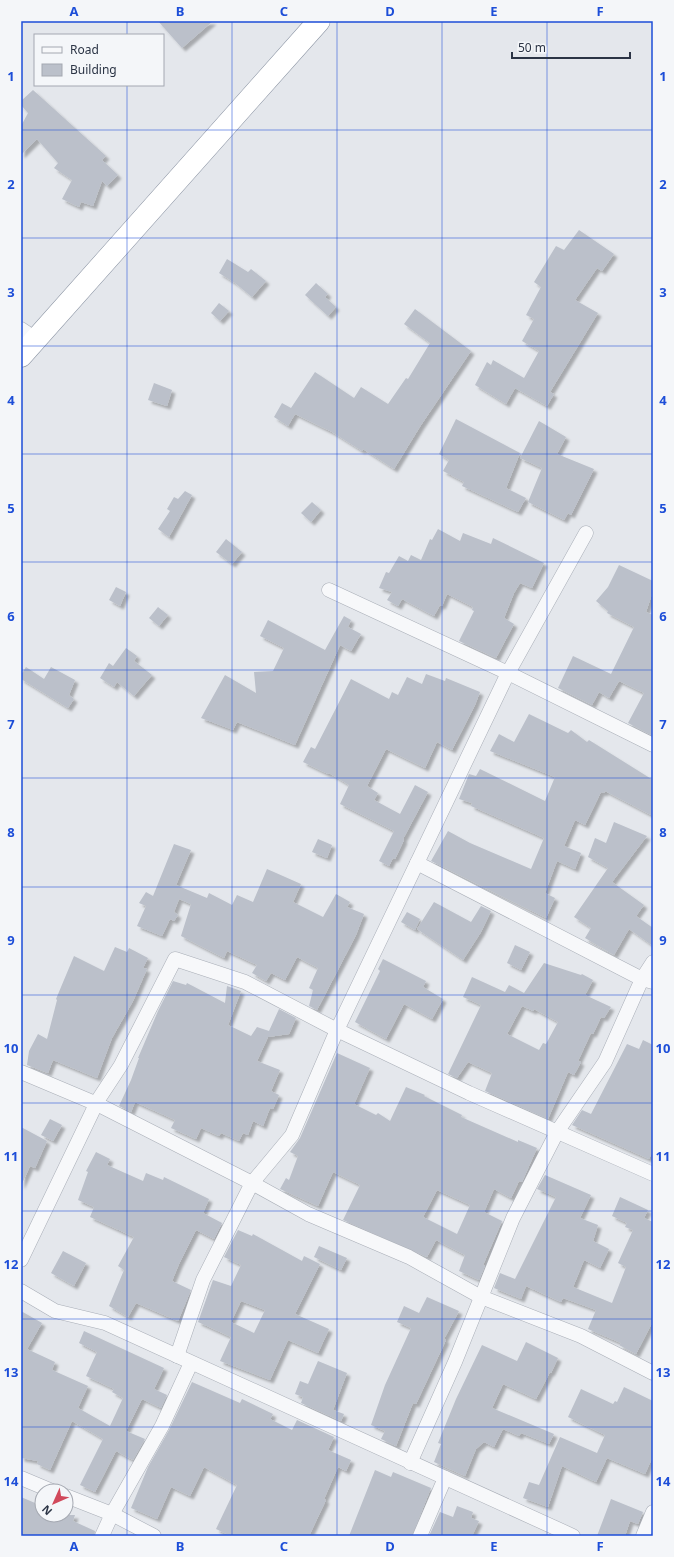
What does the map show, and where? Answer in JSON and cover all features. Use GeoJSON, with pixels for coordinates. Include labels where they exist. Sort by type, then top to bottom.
{"type":"FeatureCollection","features":[{"type":"Feature","properties":{"kind":"highway"},"geometry":{"type":"LineString","coordinates":[[21,356],[29,334],[320,21]]}},
{"type":"Feature","properties":{"kind":"street"},"geometry":{"type":"LineString","coordinates":[[177,1356],[203,1280],[252,1183],[292,1135],[337,1030],[508,673],[586,533]]}},
{"type":"Feature","properties":{"kind":"street"},"geometry":{"type":"LineString","coordinates":[[329,590],[508,673],[653,745]]}},
{"type":"Feature","properties":{"kind":"street"},"geometry":{"type":"LineString","coordinates":[[417,862],[648,980]]}},
{"type":"Feature","properties":{"kind":"street"},"geometry":{"type":"LineString","coordinates":[[21,1260],[97,1104],[121,1065],[175,959],[245,982],[337,1030],[469,1093],[653,1174]]}},
{"type":"Feature","properties":{"kind":"street"},"geometry":{"type":"LineString","coordinates":[[410,1463],[452,1369],[513,1218],[557,1132],[605,1062],[648,980],[653,962]]}},
{"type":"Feature","properties":{"kind":"street"},"geometry":{"type":"LineString","coordinates":[[21,1072],[97,1104],[252,1183],[308,1214],[432,1268],[481,1297],[581,1336],[653,1373]]}},
{"type":"Feature","properties":{"kind":"street"},"geometry":{"type":"LineString","coordinates":[[21,1291],[55,1311],[105,1323],[573,1536]]}},
{"type":"Feature","properties":{"kind":"street"},"geometry":{"type":"LineString","coordinates":[[102,1536],[112,1514],[162,1426],[191,1363]]}},
{"type":"Feature","properties":{"kind":"street"},"geometry":{"type":"LineString","coordinates":[[21,1478],[34,1483]]}},
{"type":"Feature","properties":{"kind":"street"},"geometry":{"type":"LineString","coordinates":[[420,1536],[445,1478]]}},
{"type":"Feature","properties":{"kind":"street"},"geometry":{"type":"LineString","coordinates":[[74,1499],[112,1514],[154,1536]]}},
{"type":"Feature","properties":{"kind":"street"},"geometry":{"type":"LineString","coordinates":[[643,1536],[653,1512]]}},
{"type":"Feature","properties":{"kind":"building"},"geometry":{"type":"Polygon","coordinates":[[[158,21],[213,21],[182,48],[158,21]]]}},
{"type":"Feature","properties":{"kind":"building"},"geometry":{"type":"Polygon","coordinates":[[[33,90],[106,156],[102,160],[118,175],[107,186],[102,181],[93,206],[81,202],[79,207],[62,199],[72,180],[54,168],[58,163],[37,139],[21,155],[21,126],[28,113],[21,105],[21,101],[33,90]]]}},
{"type":"Feature","properties":{"kind":"building"},"geometry":{"type":"Polygon","coordinates":[[[579,230],[614,254],[602,271],[597,268],[575,300],[598,313],[550,392],[554,394],[547,406],[515,388],[506,404],[475,385],[487,362],[491,365],[493,360],[524,378],[539,351],[522,341],[534,319],[526,315],[541,287],[534,282],[556,246],[564,250],[579,230]]]}},
{"type":"Feature","properties":{"kind":"building"},"geometry":{"type":"Polygon","coordinates":[[[227,259],[248,272],[251,269],[266,281],[252,297],[235,283],[219,273],[227,259]]]}},
{"type":"Feature","properties":{"kind":"building"},"geometry":{"type":"Polygon","coordinates":[[[316,283],[328,294],[325,297],[336,307],[328,316],[305,295],[316,283]]]}},
{"type":"Feature","properties":{"kind":"building"},"geometry":{"type":"Polygon","coordinates":[[[219,303],[229,311],[220,321],[211,313],[219,303]]]}},
{"type":"Feature","properties":{"kind":"building"},"geometry":{"type":"Polygon","coordinates":[[[415,309],[471,351],[421,425],[394,469],[363,449],[362,451],[332,432],[295,414],[288,426],[274,417],[282,403],[291,408],[315,372],[354,398],[361,387],[388,404],[406,378],[408,379],[430,343],[404,324],[415,309]]]}},
{"type":"Feature","properties":{"kind":"building"},"geometry":{"type":"Polygon","coordinates":[[[154,383],[172,390],[167,406],[148,400],[154,383]]]}},
{"type":"Feature","properties":{"kind":"building"},"geometry":{"type":"Polygon","coordinates":[[[456,419],[520,453],[506,488],[526,498],[518,512],[462,486],[464,482],[443,471],[449,460],[439,454],[456,419]]]}},
{"type":"Feature","properties":{"kind":"building"},"geometry":{"type":"Polygon","coordinates":[[[539,421],[566,437],[557,454],[594,469],[571,515],[568,513],[564,520],[528,502],[542,468],[520,458],[539,421]]]}},
{"type":"Feature","properties":{"kind":"building"},"geometry":{"type":"Polygon","coordinates":[[[185,491],[192,495],[169,537],[158,529],[170,511],[167,509],[174,497],[178,499],[185,491]]]}},
{"type":"Feature","properties":{"kind":"building"},"geometry":{"type":"Polygon","coordinates":[[[312,502],[321,510],[311,522],[301,513],[312,502]]]}},
{"type":"Feature","properties":{"kind":"building"},"geometry":{"type":"Polygon","coordinates":[[[438,529],[460,541],[463,533],[491,544],[493,538],[544,563],[532,588],[520,583],[514,593],[504,618],[514,624],[496,658],[459,641],[474,611],[472,610],[473,607],[447,594],[442,606],[440,605],[434,616],[402,599],[398,606],[387,600],[392,592],[379,588],[386,572],[389,573],[399,556],[408,561],[411,555],[421,560],[430,539],[432,540],[438,529]]]}},
{"type":"Feature","properties":{"kind":"building"},"geometry":{"type":"Polygon","coordinates":[[[226,539],[242,552],[232,564],[216,552],[226,539]]]}},
{"type":"Feature","properties":{"kind":"building"},"geometry":{"type":"Polygon","coordinates":[[[619,565],[653,581],[653,591],[646,612],[653,615],[653,736],[628,723],[644,693],[619,681],[609,698],[599,692],[592,705],[558,688],[573,656],[611,674],[634,627],[607,613],[608,611],[596,601],[608,587],[619,565]]]}},
{"type":"Feature","properties":{"kind":"building"},"geometry":{"type":"Polygon","coordinates":[[[116,587],[126,592],[120,606],[109,600],[116,587]]]}},
{"type":"Feature","properties":{"kind":"building"},"geometry":{"type":"Polygon","coordinates":[[[158,607],[168,615],[159,626],[149,618],[158,607]]]}},
{"type":"Feature","properties":{"kind":"building"},"geometry":{"type":"Polygon","coordinates":[[[344,616],[351,620],[347,629],[348,627],[361,634],[351,651],[340,645],[295,745],[237,722],[233,730],[201,718],[225,675],[256,693],[254,672],[273,671],[284,648],[260,636],[268,620],[325,650],[344,616]]]}},
{"type":"Feature","properties":{"kind":"building"},"geometry":{"type":"Polygon","coordinates":[[[126,648],[137,656],[134,661],[152,675],[134,696],[117,682],[114,687],[100,678],[109,663],[113,666],[126,648]]]}},
{"type":"Feature","properties":{"kind":"building"},"geometry":{"type":"Polygon","coordinates":[[[26,667],[44,679],[51,667],[75,680],[69,695],[74,699],[68,708],[21,679],[21,675],[26,667]]]}},
{"type":"Feature","properties":{"kind":"building"},"geometry":{"type":"Polygon","coordinates":[[[426,674],[445,681],[446,678],[480,692],[452,750],[437,742],[425,768],[386,749],[367,786],[378,793],[374,800],[400,814],[415,785],[428,792],[403,839],[404,840],[395,859],[393,858],[389,866],[379,861],[394,831],[340,804],[349,785],[329,773],[328,774],[303,762],[311,747],[315,749],[351,679],[389,699],[392,692],[398,695],[407,677],[422,684],[426,674]]]}},
{"type":"Feature","properties":{"kind":"building"},"geometry":{"type":"Polygon","coordinates":[[[529,714],[568,733],[571,730],[587,742],[589,740],[653,780],[653,816],[605,791],[604,793],[601,792],[585,825],[575,820],[564,846],[581,853],[575,869],[557,861],[545,893],[555,898],[546,918],[431,861],[448,831],[470,843],[531,869],[544,838],[471,806],[472,803],[459,799],[469,774],[476,776],[480,769],[545,801],[555,777],[490,751],[499,734],[514,742],[529,714]]]}},
{"type":"Feature","properties":{"kind":"building"},"geometry":{"type":"Polygon","coordinates":[[[614,822],[647,836],[612,882],[644,905],[636,916],[653,928],[653,946],[629,929],[614,955],[585,938],[591,928],[574,917],[608,868],[588,857],[595,838],[606,843],[614,822]]]}},
{"type":"Feature","properties":{"kind":"building"},"geometry":{"type":"Polygon","coordinates":[[[318,839],[332,845],[327,858],[312,852],[318,839]]]}},
{"type":"Feature","properties":{"kind":"building"},"geometry":{"type":"Polygon","coordinates":[[[174,844],[191,850],[176,885],[207,898],[209,893],[232,905],[237,895],[253,902],[267,869],[301,884],[293,902],[323,917],[336,894],[350,902],[347,907],[364,914],[356,935],[317,1010],[309,1006],[313,990],[309,988],[318,968],[297,957],[285,980],[271,973],[266,981],[252,973],[257,965],[227,951],[224,958],[181,936],[191,904],[179,899],[174,912],[178,915],[174,921],[170,919],[162,936],[137,926],[146,906],[139,903],[146,892],[153,896],[174,844]]]}},
{"type":"Feature","properties":{"kind":"building"},"geometry":{"type":"Polygon","coordinates":[[[434,902],[471,922],[481,906],[491,911],[481,932],[463,960],[417,929],[434,902]]]}},
{"type":"Feature","properties":{"kind":"building"},"geometry":{"type":"Polygon","coordinates":[[[407,912],[420,919],[415,930],[401,922],[407,912]]]}},
{"type":"Feature","properties":{"kind":"building"},"geometry":{"type":"Polygon","coordinates":[[[515,945],[530,952],[521,970],[507,963],[515,945]]]}},
{"type":"Feature","properties":{"kind":"building"},"geometry":{"type":"Polygon","coordinates":[[[115,947],[127,952],[129,948],[148,958],[143,968],[147,969],[133,1001],[112,1038],[97,1078],[53,1060],[48,1073],[27,1065],[29,1051],[38,1034],[47,1039],[56,999],[74,956],[104,971],[115,947]]]}},
{"type":"Feature","properties":{"kind":"building"},"geometry":{"type":"Polygon","coordinates":[[[383,959],[426,981],[423,987],[443,999],[432,1019],[404,1004],[386,1039],[355,1022],[380,971],[378,969],[383,959]]]}},
{"type":"Feature","properties":{"kind":"building"},"geometry":{"type":"Polygon","coordinates":[[[544,963],[581,975],[582,974],[593,980],[585,995],[611,1007],[604,1018],[601,1017],[593,1034],[591,1033],[578,1061],[581,1062],[574,1075],[568,1072],[548,1119],[485,1091],[492,1073],[468,1062],[457,1078],[448,1074],[481,1005],[463,997],[472,977],[505,992],[509,985],[524,993],[544,963]],[[522,1006],[507,1034],[539,1050],[543,1043],[546,1044],[558,1022],[534,1009],[533,1011],[522,1006]]]}},
{"type":"Feature","properties":{"kind":"building"},"geometry":{"type":"Polygon","coordinates":[[[173,981],[186,985],[187,983],[225,1003],[227,986],[241,991],[228,1025],[251,1036],[257,1027],[269,1031],[279,1009],[296,1018],[289,1034],[268,1037],[257,1061],[280,1070],[271,1091],[279,1095],[273,1109],[270,1108],[263,1126],[253,1121],[248,1135],[243,1133],[239,1141],[221,1133],[219,1136],[201,1128],[196,1139],[171,1128],[175,1120],[135,1102],[131,1112],[119,1106],[131,1080],[138,1058],[158,1011],[173,981]]]}},
{"type":"Feature","properties":{"kind":"building"},"geometry":{"type":"Polygon","coordinates":[[[643,1040],[653,1045],[653,1150],[649,1159],[572,1125],[582,1110],[591,1114],[627,1044],[639,1049],[643,1040]]]}},
{"type":"Feature","properties":{"kind":"building"},"geometry":{"type":"Polygon","coordinates":[[[337,1053],[370,1068],[354,1104],[376,1115],[378,1113],[390,1121],[406,1087],[425,1095],[424,1096],[462,1115],[461,1117],[518,1142],[518,1140],[537,1148],[522,1182],[519,1181],[511,1198],[494,1189],[484,1212],[502,1221],[483,1265],[485,1266],[479,1280],[459,1271],[465,1255],[436,1240],[427,1257],[343,1220],[360,1185],[333,1172],[318,1206],[280,1189],[286,1178],[289,1180],[298,1156],[290,1152],[300,1138],[337,1053]],[[437,1190],[423,1217],[457,1234],[470,1205],[437,1190]]]}},
{"type":"Feature","properties":{"kind":"building"},"geometry":{"type":"Polygon","coordinates":[[[50,1119],[62,1125],[53,1141],[41,1135],[50,1119]]]}},
{"type":"Feature","properties":{"kind":"building"},"geometry":{"type":"Polygon","coordinates":[[[21,1127],[47,1141],[35,1168],[30,1166],[21,1186],[21,1127]]]}},
{"type":"Feature","properties":{"kind":"building"},"geometry":{"type":"Polygon","coordinates":[[[96,1152],[110,1159],[107,1165],[143,1181],[146,1173],[163,1180],[164,1177],[209,1199],[203,1213],[222,1223],[214,1239],[196,1230],[179,1264],[172,1281],[191,1290],[178,1321],[136,1303],[128,1317],[109,1306],[124,1270],[118,1266],[134,1237],[90,1217],[94,1207],[78,1200],[88,1172],[86,1171],[96,1152]]]}},
{"type":"Feature","properties":{"kind":"building"},"geometry":{"type":"Polygon","coordinates":[[[545,1175],[591,1195],[580,1218],[598,1225],[593,1241],[609,1249],[600,1268],[584,1260],[573,1287],[612,1303],[626,1267],[618,1263],[633,1230],[625,1227],[627,1223],[612,1216],[620,1197],[648,1210],[644,1218],[653,1222],[653,1321],[636,1354],[619,1345],[621,1343],[588,1329],[596,1310],[563,1298],[561,1302],[526,1286],[521,1299],[494,1288],[500,1273],[515,1279],[556,1197],[537,1189],[545,1175]]]}},
{"type":"Feature","properties":{"kind":"building"},"geometry":{"type":"Polygon","coordinates":[[[238,1230],[252,1236],[253,1234],[302,1261],[304,1256],[320,1264],[295,1314],[329,1329],[318,1353],[288,1340],[270,1380],[220,1361],[231,1337],[198,1322],[213,1280],[231,1286],[241,1265],[224,1257],[238,1230]],[[241,1301],[231,1322],[254,1333],[265,1310],[241,1301]]]}},
{"type":"Feature","properties":{"kind":"building"},"geometry":{"type":"Polygon","coordinates":[[[319,1246],[347,1258],[341,1270],[314,1257],[319,1246]]]}},
{"type":"Feature","properties":{"kind":"building"},"geometry":{"type":"Polygon","coordinates":[[[63,1251],[86,1263],[74,1286],[51,1273],[63,1251]]]}},
{"type":"Feature","properties":{"kind":"building"},"geometry":{"type":"Polygon","coordinates":[[[427,1297],[459,1311],[444,1339],[446,1340],[416,1404],[413,1403],[396,1446],[381,1439],[385,1431],[371,1425],[385,1385],[411,1328],[397,1322],[404,1306],[419,1313],[427,1297]]]}},
{"type":"Feature","properties":{"kind":"building"},"geometry":{"type":"Polygon","coordinates":[[[21,1311],[42,1323],[27,1349],[55,1362],[52,1370],[88,1386],[78,1408],[110,1426],[123,1398],[112,1392],[114,1389],[86,1376],[97,1352],[79,1343],[84,1331],[164,1368],[154,1389],[167,1395],[161,1408],[142,1399],[126,1431],[145,1439],[133,1460],[116,1451],[95,1492],[80,1485],[103,1439],[72,1421],[50,1470],[37,1464],[38,1461],[21,1458],[21,1311]]]}},
{"type":"Feature","properties":{"kind":"building"},"geometry":{"type":"Polygon","coordinates":[[[526,1342],[558,1358],[551,1373],[550,1372],[536,1399],[503,1384],[492,1408],[554,1434],[549,1444],[521,1433],[519,1436],[503,1429],[494,1447],[484,1442],[476,1449],[465,1476],[434,1462],[441,1444],[438,1443],[456,1399],[482,1345],[517,1361],[526,1342]]]}},
{"type":"Feature","properties":{"kind":"building"},"geometry":{"type":"Polygon","coordinates":[[[318,1361],[347,1373],[333,1410],[344,1414],[341,1421],[301,1403],[303,1397],[295,1394],[300,1381],[308,1384],[318,1361]]]}},
{"type":"Feature","properties":{"kind":"building"},"geometry":{"type":"Polygon","coordinates":[[[192,1382],[240,1403],[242,1399],[273,1414],[270,1419],[292,1430],[297,1420],[334,1437],[328,1450],[351,1460],[346,1471],[338,1467],[324,1499],[326,1500],[309,1536],[231,1536],[216,1529],[237,1485],[204,1467],[190,1496],[171,1487],[157,1519],[131,1508],[148,1467],[169,1430],[192,1382]]]}},
{"type":"Feature","properties":{"kind":"building"},"geometry":{"type":"Polygon","coordinates":[[[624,1387],[653,1401],[653,1456],[645,1474],[607,1458],[596,1482],[562,1466],[548,1507],[523,1498],[529,1482],[539,1485],[560,1437],[597,1453],[605,1435],[568,1417],[581,1389],[613,1404],[615,1401],[617,1402],[624,1387]]]}},
{"type":"Feature","properties":{"kind":"building"},"geometry":{"type":"Polygon","coordinates":[[[375,1470],[391,1477],[393,1472],[431,1488],[412,1536],[349,1536],[375,1470]]]}},
{"type":"Feature","properties":{"kind":"building"},"geometry":{"type":"Polygon","coordinates":[[[21,1497],[34,1503],[34,1523],[74,1523],[74,1521],[95,1531],[94,1536],[21,1536],[21,1497]]]}},
{"type":"Feature","properties":{"kind":"building"},"geometry":{"type":"Polygon","coordinates":[[[611,1499],[643,1512],[638,1524],[630,1521],[625,1536],[597,1536],[611,1499]]]}},
{"type":"Feature","properties":{"kind":"building"},"geometry":{"type":"Polygon","coordinates":[[[457,1506],[473,1512],[471,1518],[479,1521],[472,1536],[429,1536],[440,1512],[453,1517],[457,1506]]]}}]}
